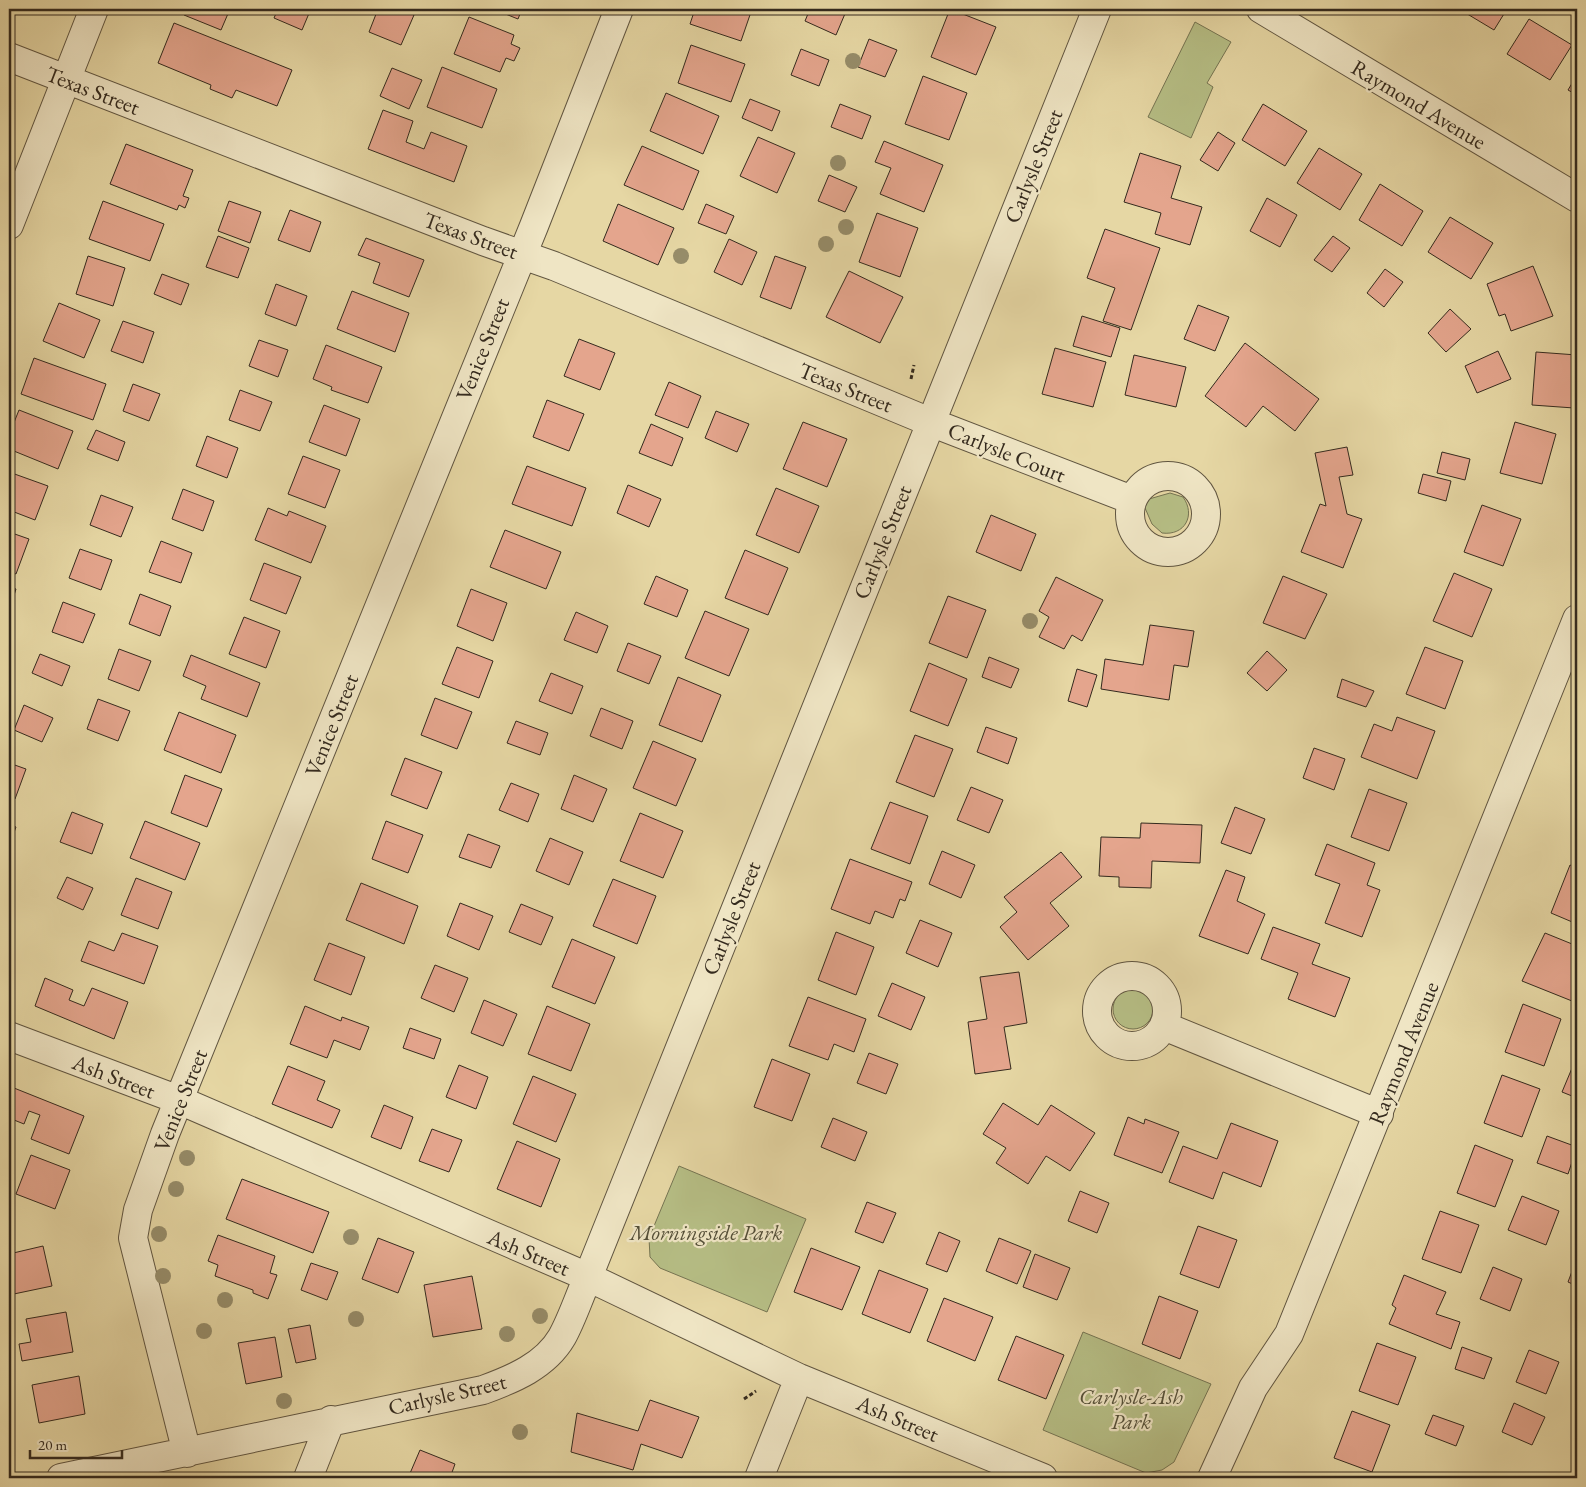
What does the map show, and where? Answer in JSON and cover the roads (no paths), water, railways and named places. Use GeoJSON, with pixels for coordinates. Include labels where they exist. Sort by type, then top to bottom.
{"type":"FeatureCollection","features":[{"type":"Feature","properties":{"kind":"street"},"geometry":{"type":"LineString","coordinates":[[9,225],[94,9]]}},
{"type":"Feature","properties":{"kind":"street","name":"Venice Street"},"geometry":{"type":"LineString","coordinates":[[187,1453],[133,1238],[138,1210],[179,1100],[619,9]]}},
{"type":"Feature","properties":{"kind":"street","name":"Carlysle Street"},"geometry":{"type":"LineString","coordinates":[[61,1478],[187,1453],[331,1420],[484,1390],[516,1378],[543,1359],[561,1338],[588,1277],[1097,9]]}},
{"type":"Feature","properties":{"kind":"street","name":"Raymond Avenue"},"geometry":{"type":"LineString","coordinates":[[1261,9],[1577,198]]}},
{"type":"Feature","properties":{"kind":"street","name":"Texas Street"},"geometry":{"type":"LineString","coordinates":[[9,57],[483,241],[521,254],[930,422]]}},
{"type":"Feature","properties":{"kind":"street","name":"Carlysle Court"},"geometry":{"type":"LineString","coordinates":[[930,422],[1132,500]]}},
{"type":"Feature","properties":{"kind":"street","name":"Raymond Avenue"},"geometry":{"type":"LineString","coordinates":[[1212,1478],[1253,1388],[1290,1334],[1577,619]]}},
{"type":"Feature","properties":{"kind":"street"},"geometry":{"type":"LineString","coordinates":[[1164,1026],[1379,1114]]}},
{"type":"Feature","properties":{"kind":"street","name":"Ash Street"},"geometry":{"type":"LineString","coordinates":[[9,1036],[179,1100],[588,1277],[799,1378],[1044,1478]]}},
{"type":"Feature","properties":{"kind":"street"},"geometry":{"type":"LineString","coordinates":[[759,1478],[799,1378]]}},
{"type":"Feature","properties":{"kind":"street"},"geometry":{"type":"LineString","coordinates":[[308,1478],[331,1420]]}},
{"type":"Feature","properties":{"kind":"park label","name":"Morningside Park"},"geometry":{"type":"Point","coordinates":[706,1232]}},
{"type":"Feature","properties":{"kind":"park label","name":"Carlysle-Ash Park"},"geometry":{"type":"Point","coordinates":[1131,1408]}}]}
